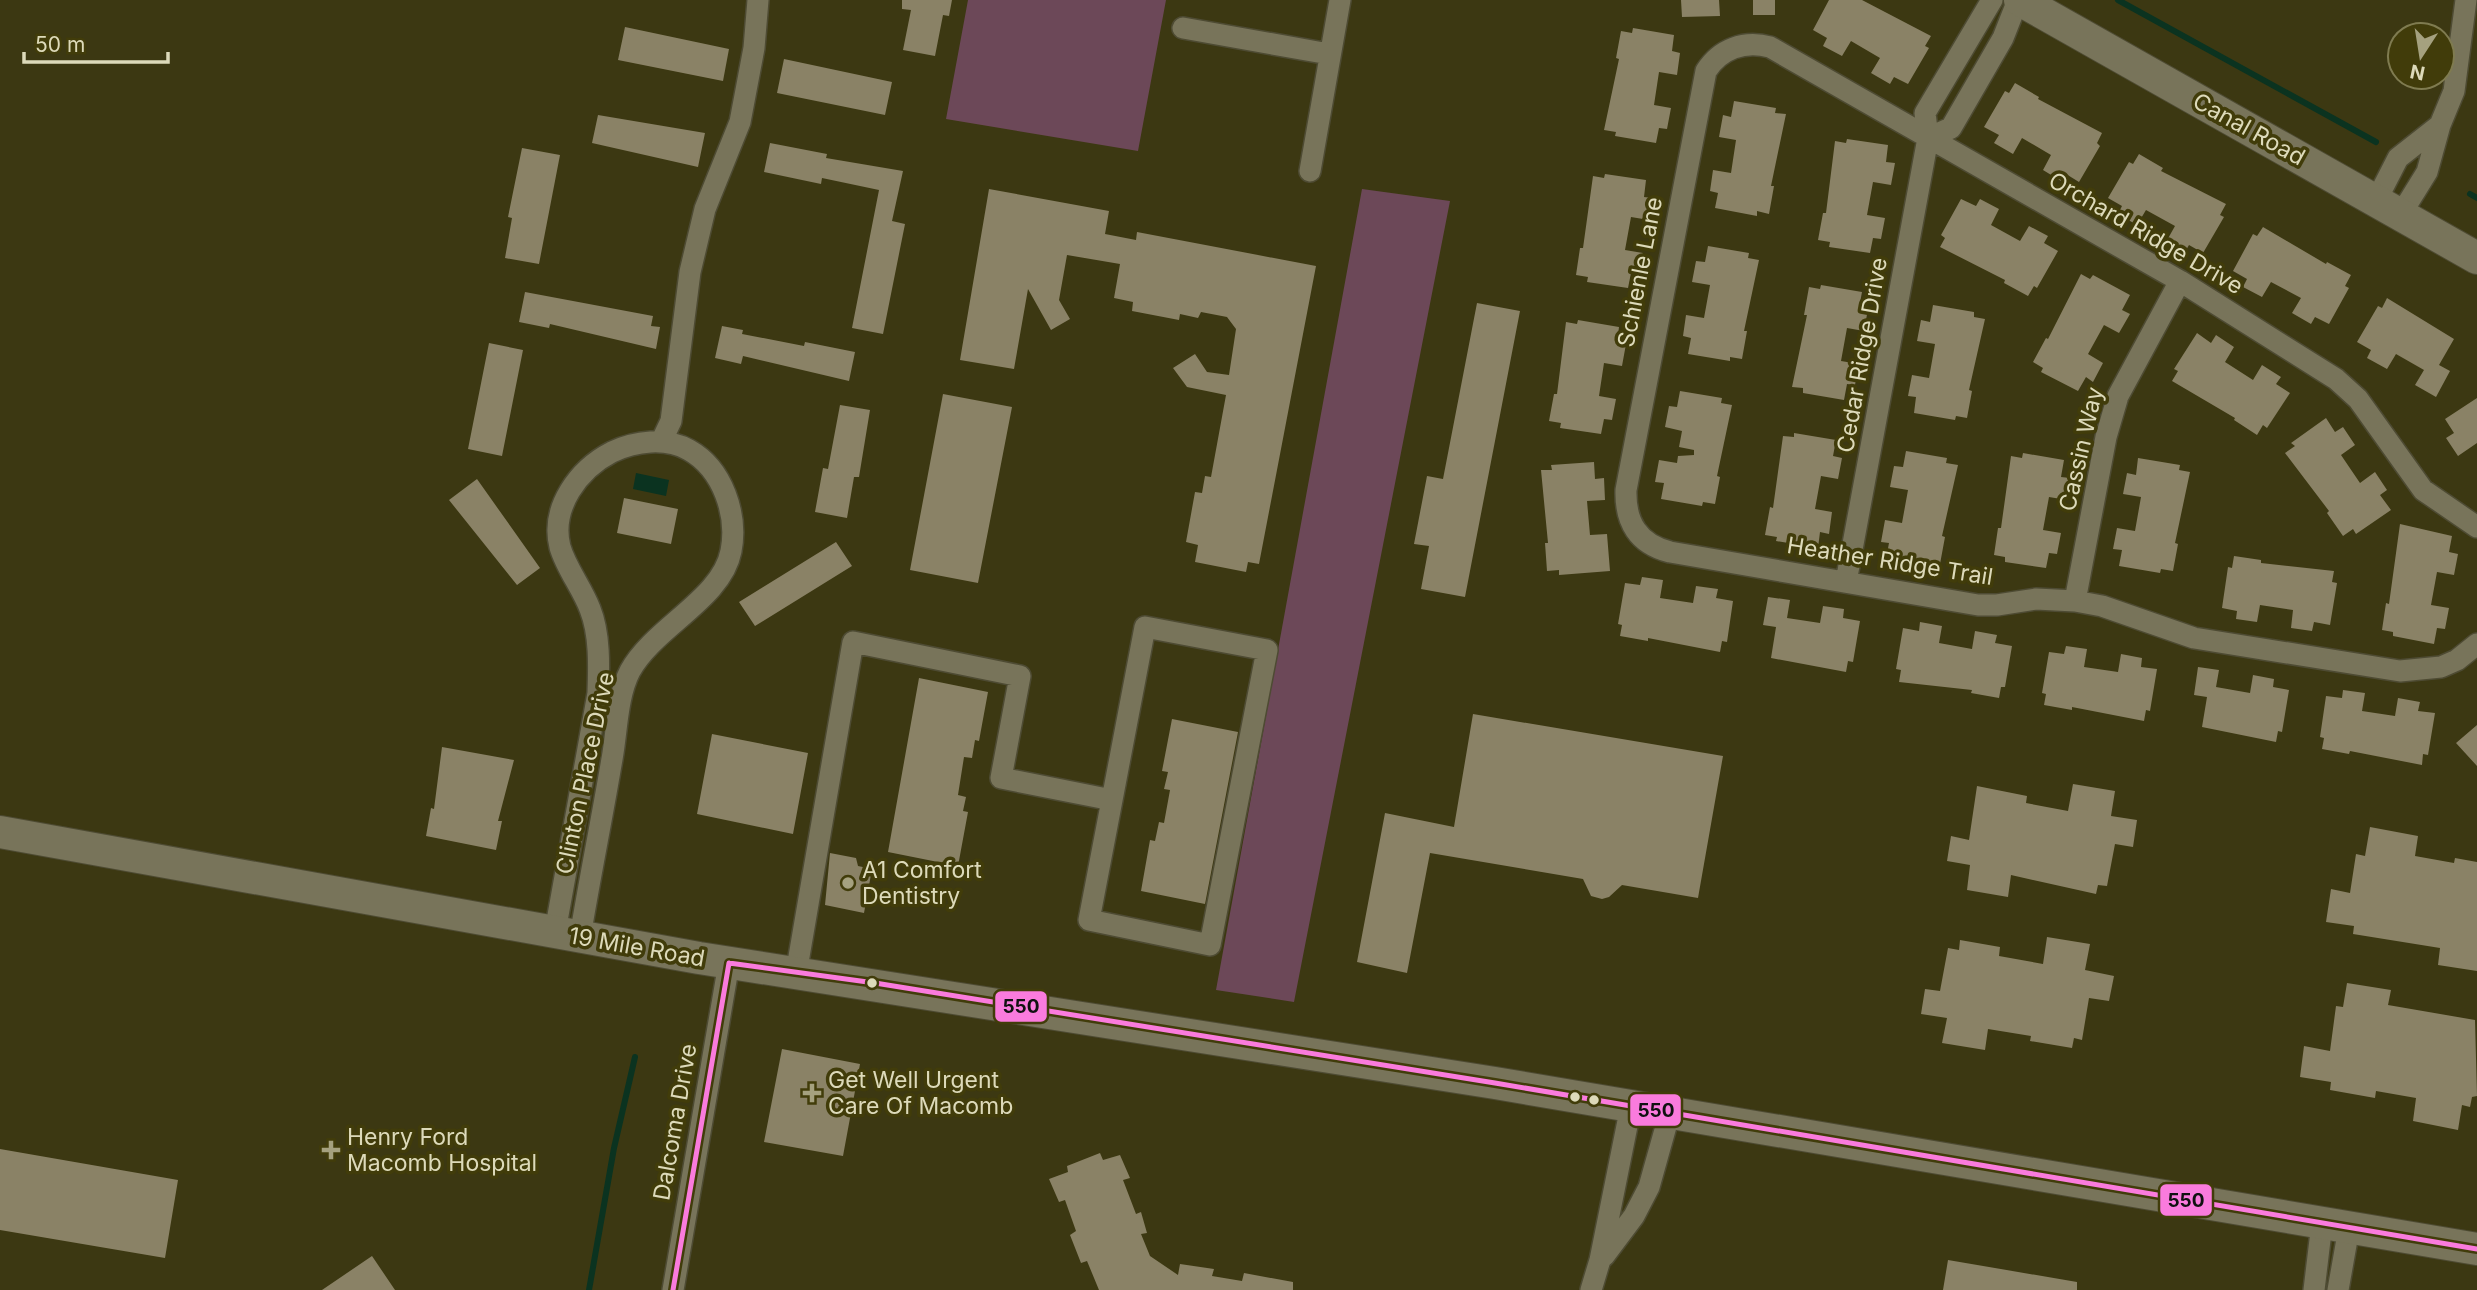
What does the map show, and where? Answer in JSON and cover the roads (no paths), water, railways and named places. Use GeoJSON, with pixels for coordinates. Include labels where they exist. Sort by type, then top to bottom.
{"type":"FeatureCollection","features":[{"type":"Feature","properties":{"kind":"street"},"geometry":{"type":"LineString","coordinates":[[661,442],[671,422],[691,272],[705,209],[740,122],[754,48],[758,0]]}},
{"type":"Feature","properties":{"kind":"street"},"geometry":{"type":"LineString","coordinates":[[1310,171],[1340,0]]}},
{"type":"Feature","properties":{"kind":"street","name":"Cedar Ridge Drive"},"geometry":{"type":"LineString","coordinates":[[1846,582],[1928,138],[1925,113],[1992,0]]}},
{"type":"Feature","properties":{"kind":"street"},"geometry":{"type":"LineString","coordinates":[[1928,138],[1951,128],[2003,38],[2019,0]]}},
{"type":"Feature","properties":{"kind":"street","name":"Canal Road"},"geometry":{"type":"LineString","coordinates":[[2019,0],[2477,258]]}},
{"type":"Feature","properties":{"kind":"street"},"geometry":{"type":"LineString","coordinates":[[2389,207],[2427,173],[2440,125],[2455,91],[2466,0]]}},
{"type":"Feature","properties":{"kind":"street"},"geometry":{"type":"LineString","coordinates":[[1183,28],[1329,54]]}},
{"type":"Feature","properties":{"kind":"street","name":"Orchard Ridge Drive"},"geometry":{"type":"LineString","coordinates":[[1744,44],[1761,44],[1779,51],[2180,281],[2349,390],[2423,490],[2477,527]]}},
{"type":"Feature","properties":{"kind":"street","name":"Schienle Lane"},"geometry":{"type":"LineString","coordinates":[[1634,530],[1627,514],[1626,490],[1703,81],[1716,59],[1744,44]]}},
{"type":"Feature","properties":{"kind":"street"},"geometry":{"type":"LineString","coordinates":[[2389,207],[2398,158],[2440,125]]}},
{"type":"Feature","properties":{"kind":"street","name":"Cassin Way"},"geometry":{"type":"LineString","coordinates":[[2075,601],[2106,438],[2118,396],[2180,281]]}},
{"type":"Feature","properties":{"kind":"street","name":"Clinton Place Drive"},"geometry":{"type":"LineString","coordinates":[[640,442],[661,442],[689,450],[707,466],[726,494],[733,521],[731,553],[725,569],[710,589],[662,631],[629,673],[568,934],[598,693],[598,671],[591,610],[560,548],[559,532],[565,500],[579,478],[604,457],[640,442]]}},
{"type":"Feature","properties":{"kind":"street","name":"Heather Ridge Trail"},"geometry":{"type":"LineString","coordinates":[[1634,530],[1646,542],[1670,552],[1987,606],[2036,599],[2075,601],[2102,606],[2194,638],[2400,671],[2441,667],[2473,648]]}},
{"type":"Feature","properties":{"kind":"street"},"geometry":{"type":"LineString","coordinates":[[1145,628],[1268,650],[1210,945],[1088,920],[1112,800],[1145,628]]}},
{"type":"Feature","properties":{"kind":"street"},"geometry":{"type":"LineString","coordinates":[[796,974],[853,642],[1020,676],[1001,778],[1112,800]]}},
{"type":"Feature","properties":{"kind":"street","name":"19 Mile Road"},"geometry":{"type":"LineString","coordinates":[[0,832],[729,963],[914,989],[1670,1112],[2477,1249]]}},
{"type":"Feature","properties":{"kind":"street","name":"Dalcoma Drive"},"geometry":{"type":"LineString","coordinates":[[673,1290],[729,963]]}},
{"type":"Feature","properties":{"kind":"street"},"geometry":{"type":"LineString","coordinates":[[1591,1290],[1600,1260],[1631,1106]]}},
{"type":"Feature","properties":{"kind":"street"},"geometry":{"type":"LineString","coordinates":[[1600,1260],[1634,1216],[1649,1187],[1670,1112]]}},
{"type":"Feature","properties":{"kind":"street"},"geometry":{"type":"LineString","coordinates":[[2314,1290],[2335,1225]]}},
{"type":"Feature","properties":{"kind":"street"},"geometry":{"type":"LineString","coordinates":[[2335,1225],[2338,1290]]}},
{"type":"Feature","properties":{"kind":"waterway"},"geometry":{"type":"LineString","coordinates":[[2118,0],[2376,142]]}},
{"type":"Feature","properties":{"kind":"waterway"},"geometry":{"type":"LineString","coordinates":[[2470,194],[2477,198]]}},
{"type":"Feature","properties":{"kind":"waterway"},"geometry":{"type":"LineString","coordinates":[[589,1290],[614,1148],[635,1057]]}},
{"type":"Feature","properties":{"kind":"place","name":"A1 Comfort Dentistry"},"geometry":{"type":"Point","coordinates":[848,883]}},
{"type":"Feature","properties":{"kind":"place","name":"Get Well Urgent Care Of Macomb"},"geometry":{"type":"Point","coordinates":[812,1093]}},
{"type":"Feature","properties":{"kind":"place","name":"Henry Ford Macomb Hospital"},"geometry":{"type":"Point","coordinates":[331,1150]}}]}
